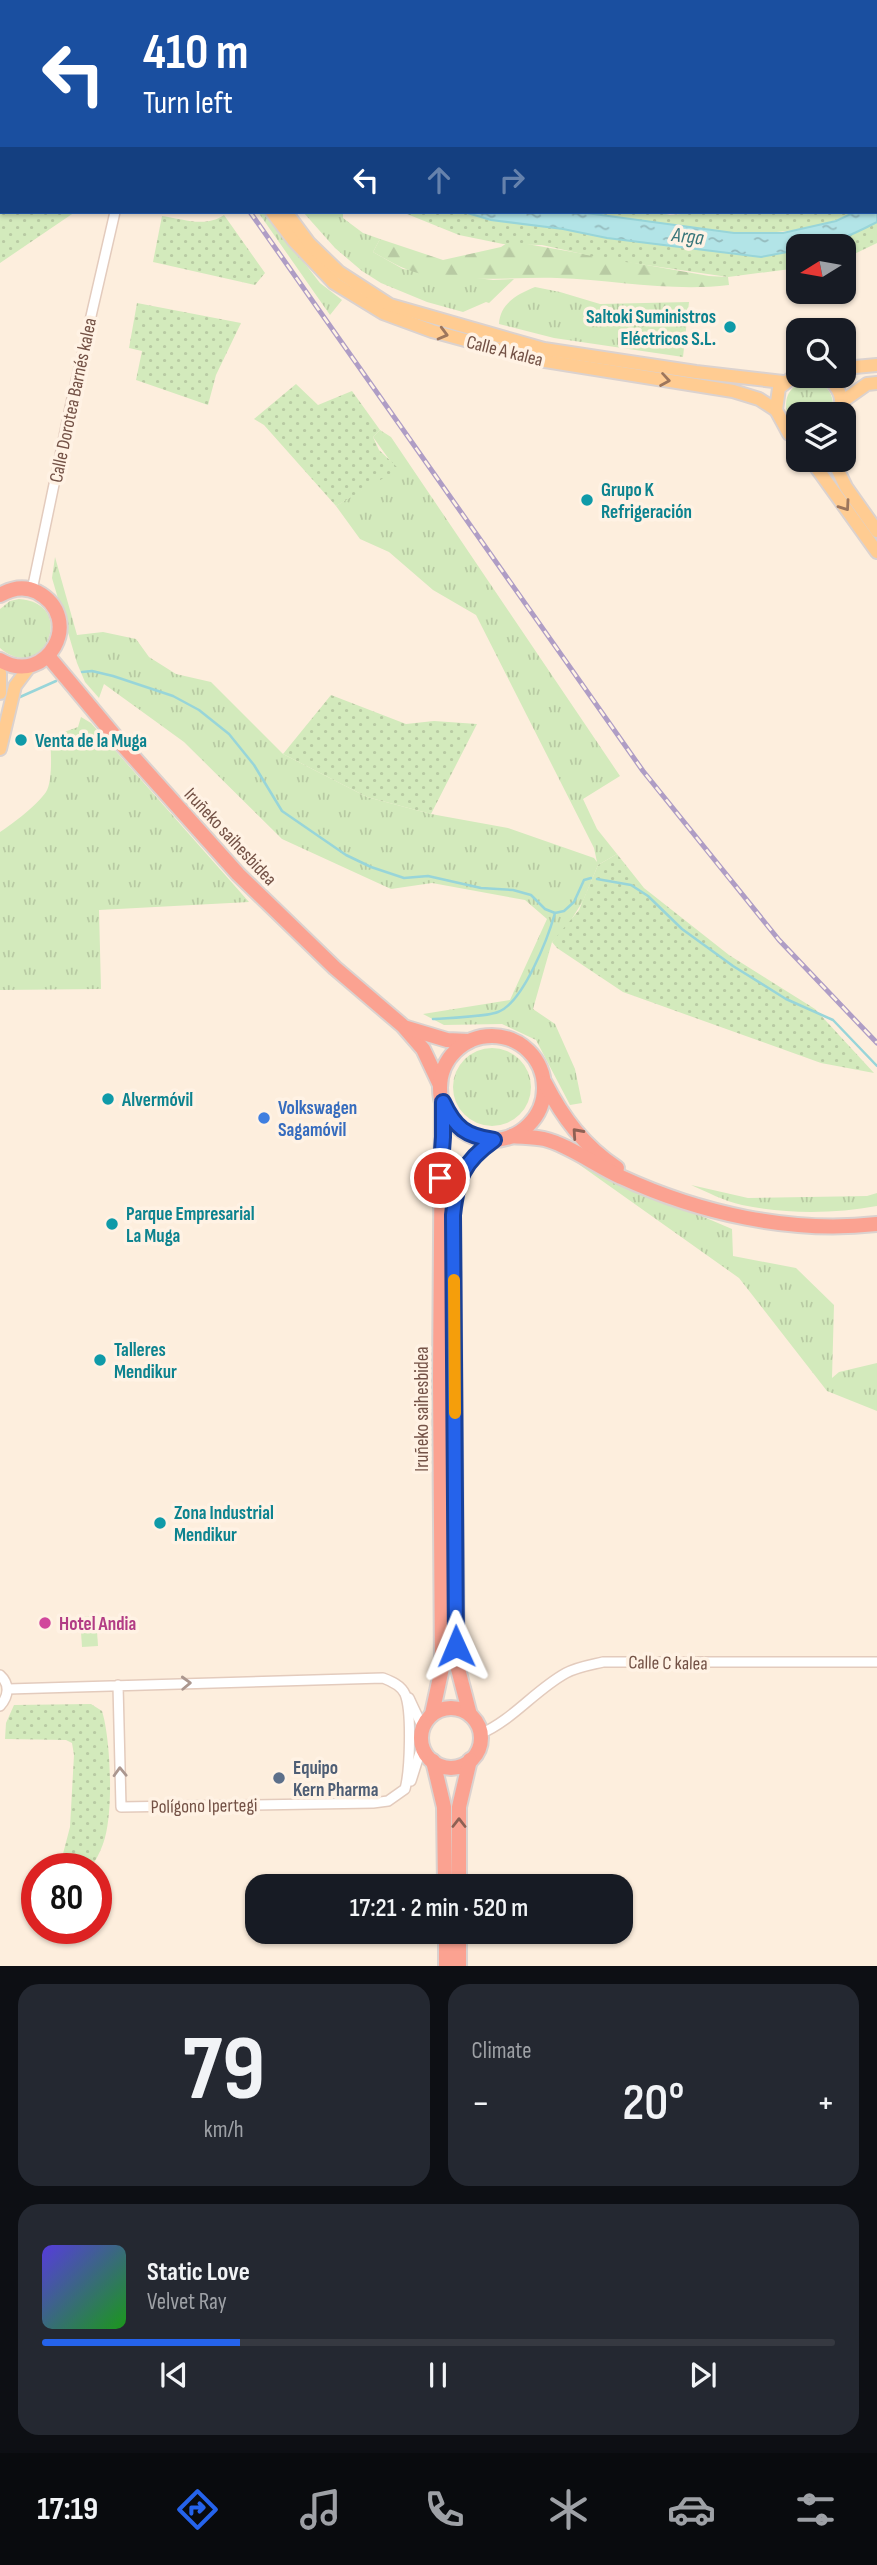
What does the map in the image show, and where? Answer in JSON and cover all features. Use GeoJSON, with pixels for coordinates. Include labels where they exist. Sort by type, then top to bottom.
{"type":"FeatureCollection","features":[{"type":"Feature","properties":{"kind":"highway"},"geometry":{"type":"LineString","coordinates":[[0,595],[13,589],[32,590],[45,597],[54,607],[60,632],[56,645],[48,656],[30,666],[18,667],[0,660]]}},
{"type":"Feature","properties":{"kind":"highway","name":"Iruñeko saihesbidea"},"geometry":{"type":"LineString","coordinates":[[48,656],[119,741],[238,874],[335,968],[403,1026],[423,1049],[440,1085]]}},
{"type":"Feature","properties":{"kind":"highway","name":"Iruñeko saihesbidea"},"geometry":{"type":"LineString","coordinates":[[403,1026],[447,1040],[470,1041]]}},
{"type":"Feature","properties":{"kind":"highway"},"geometry":{"type":"LineString","coordinates":[[651,1189],[608,1161],[577,1135],[558,1108],[538,1063],[527,1049],[512,1040],[495,1036],[470,1041],[454,1051],[445,1063],[440,1085],[443,1102],[450,1118],[462,1130],[477,1138],[494,1140],[512,1136],[546,1139],[621,1177],[651,1189],[706,1209],[771,1222],[827,1226],[873,1225]]}},
{"type":"Feature","properties":{"kind":"highway"},"geometry":{"type":"LineString","coordinates":[[512,1136],[527,1127],[538,1114],[544,1097],[544,1079]]}},
{"type":"Feature","properties":{"kind":"highway","name":"Iruñeko saihesbidea"},"geometry":{"type":"LineString","coordinates":[[432,1714],[442,1668],[440,1284],[443,1102]]}},
{"type":"Feature","properties":{"kind":"highway","name":"Iruñeko saihesbidea"},"geometry":{"type":"LineString","coordinates":[[470,1715],[457,1665],[453,1215],[460,1176],[479,1151],[494,1140]]}},
{"type":"Feature","properties":{"kind":"highway"},"geometry":{"type":"LineString","coordinates":[[445,1874],[444,1807],[433,1761],[422,1746],[423,1728],[432,1714],[452,1708],[470,1715],[480,1734],[480,1744],[470,1760],[458,1807],[459,1874]]}},
{"type":"Feature","properties":{"kind":"highway"},"geometry":{"type":"LineString","coordinates":[[433,1761],[452,1768],[470,1760]]}},
{"type":"Feature","properties":{"kind":"highway"},"geometry":{"type":"LineString","coordinates":[[446,1944],[446,1966]]}},
{"type":"Feature","properties":{"kind":"highway"},"geometry":{"type":"LineString","coordinates":[[459,1944],[459,1966]]}},
{"type":"Feature","properties":{"kind":"main road","name":"Calle A kalea"},"geometry":{"type":"LineString","coordinates":[[273,214],[294,242],[334,283],[383,313],[432,331],[539,360],[733,391],[759,399],[776,410]]}},
{"type":"Feature","properties":{"kind":"main road","name":"Calle A kalea"},"geometry":{"type":"LineString","coordinates":[[287,214],[309,243],[338,272],[390,305],[544,349],[783,382]]}},
{"type":"Feature","properties":{"kind":"main road"},"geometry":{"type":"LineString","coordinates":[[856,367],[877,365]]}},
{"type":"Feature","properties":{"kind":"main road"},"geometry":{"type":"LineString","coordinates":[[786,380],[779,388],[776,410],[786,425]]}},
{"type":"Feature","properties":{"kind":"main road"},"geometry":{"type":"LineString","coordinates":[[838,388],[843,401],[867,384],[877,383]]}},
{"type":"Feature","properties":{"kind":"main road"},"geometry":{"type":"LineString","coordinates":[[820,472],[877,552]]}},
{"type":"Feature","properties":{"kind":"main road"},"geometry":{"type":"LineString","coordinates":[[839,472],[877,531]]}},
{"type":"Feature","properties":{"kind":"main road"},"geometry":{"type":"LineString","coordinates":[[0,749],[15,686],[30,666]]}},
{"type":"Feature","properties":{"kind":"main road"},"geometry":{"type":"LineString","coordinates":[[0,673],[0,693]]}},
{"type":"Feature","properties":{"kind":"street","name":"Calle Dorotea Barnés kalea"},"geometry":{"type":"LineString","coordinates":[[32,590],[79,364],[115,214]]}},
{"type":"Feature","properties":{"kind":"street","name":"Calle C kalea"},"geometry":{"type":"LineString","coordinates":[[480,1734],[506,1720],[549,1684],[568,1672],[603,1662],[877,1662]]}},
{"type":"Feature","properties":{"kind":"street"},"geometry":{"type":"LineString","coordinates":[[0,1706],[8,1689],[2,1675]]}},
{"type":"Feature","properties":{"kind":"street"},"geometry":{"type":"LineString","coordinates":[[8,1689],[383,1678],[404,1691],[423,1728]]}},
{"type":"Feature","properties":{"kind":"street","name":"Polígono Ipertegi"},"geometry":{"type":"LineString","coordinates":[[118,1685],[121,1807],[373,1803],[388,1801],[405,1789]]}},
{"type":"Feature","properties":{"kind":"street"},"geometry":{"type":"LineString","coordinates":[[404,1691],[407,1703],[409,1767],[405,1789]]}},
{"type":"Feature","properties":{"kind":"street"},"geometry":{"type":"LineString","coordinates":[[405,1789],[413,1778],[422,1746]]}},
{"type":"Feature","properties":{"kind":"green space"},"geometry":{"type":"Polygon","coordinates":[[[0,214],[72,214],[0,263],[0,214]]]}},
{"type":"Feature","properties":{"kind":"green space"},"geometry":{"type":"Polygon","coordinates":[[[259,214],[267,214],[320,283],[342,300],[330,315],[259,214]]]}},
{"type":"Feature","properties":{"kind":"green space"},"geometry":{"type":"Polygon","coordinates":[[[305,214],[343,214],[343,218],[363,233],[380,239],[373,252],[403,269],[493,280],[514,279],[489,303],[463,312],[427,302],[381,283],[335,248],[305,214]]]}},
{"type":"Feature","properties":{"kind":"green space"},"geometry":{"type":"Polygon","coordinates":[[[407,214],[471,214],[491,220],[563,229],[607,238],[761,257],[786,252],[786,270],[728,277],[605,259],[542,245],[503,244],[459,235],[407,214]]]}},
{"type":"Feature","properties":{"kind":"green space"},"geometry":{"type":"Polygon","coordinates":[[[592,214],[850,214],[823,224],[790,231],[719,232],[592,214]]]}},
{"type":"Feature","properties":{"kind":"green space"},"geometry":{"type":"Polygon","coordinates":[[[224,215],[265,273],[255,285],[153,262],[162,216],[202,222],[224,215]]]}},
{"type":"Feature","properties":{"kind":"green space"},"geometry":{"type":"Polygon","coordinates":[[[877,222],[877,243],[856,253],[856,234],[853,234],[877,222]]]}},
{"type":"Feature","properties":{"kind":"green space"},"geometry":{"type":"Polygon","coordinates":[[[380,239],[443,260],[501,247],[510,241],[709,276],[728,277],[729,285],[686,287],[557,278],[475,279],[427,275],[406,269],[373,252],[380,239]]]}},
{"type":"Feature","properties":{"kind":"green space"},"geometry":{"type":"Polygon","coordinates":[[[535,287],[600,304],[689,302],[683,357],[554,338],[499,324],[506,305],[516,296],[535,287]]]}},
{"type":"Feature","properties":{"kind":"green space"},"geometry":{"type":"Polygon","coordinates":[[[137,303],[241,323],[216,375],[208,405],[136,380],[142,351],[129,348],[137,303]]]}},
{"type":"Feature","properties":{"kind":"green space"},"geometry":{"type":"Polygon","coordinates":[[[296,384],[318,405],[352,391],[380,430],[373,437],[379,450],[399,469],[336,506],[264,425],[254,419],[296,384]]]}},
{"type":"Feature","properties":{"kind":"green space"},"geometry":{"type":"Polygon","coordinates":[[[793,388],[827,388],[833,402],[786,402],[793,388]]]}},
{"type":"Feature","properties":{"kind":"green space"},"geometry":{"type":"Polygon","coordinates":[[[380,430],[391,437],[620,776],[583,799],[597,829],[617,854],[598,865],[583,901],[566,928],[552,942],[533,1009],[555,1024],[575,1069],[582,1103],[570,1105],[536,1040],[502,1024],[444,1025],[423,1014],[510,1000],[547,919],[525,900],[432,883],[391,889],[282,839],[184,742],[104,684],[99,698],[85,682],[77,663],[52,578],[55,557],[77,635],[103,632],[136,639],[149,657],[176,674],[211,682],[283,754],[367,797],[431,814],[508,828],[594,858],[597,862],[594,848],[476,615],[433,590],[389,552],[360,539],[336,506],[396,469],[373,437],[380,430]]]}},
{"type":"Feature","properties":{"kind":"green space"},"geometry":{"type":"Polygon","coordinates":[[[19,599],[37,604],[47,614],[51,626],[48,639],[41,650],[30,657],[16,657],[0,648],[0,609],[10,601],[19,599]]]}},
{"type":"Feature","properties":{"kind":"green space"},"geometry":{"type":"Polygon","coordinates":[[[331,695],[406,724],[434,721],[477,724],[431,814],[367,797],[283,754],[331,695]]]}},
{"type":"Feature","properties":{"kind":"green space"},"geometry":{"type":"Polygon","coordinates":[[[81,717],[91,723],[249,902],[99,910],[101,989],[0,990],[0,832],[25,814],[46,792],[51,773],[50,737],[78,727],[81,717]]]}},
{"type":"Feature","properties":{"kind":"green space"},"geometry":{"type":"Polygon","coordinates":[[[617,854],[644,888],[729,955],[815,1009],[874,1073],[821,1063],[623,992],[557,948],[552,942],[579,910],[598,865],[617,854]]]}},
{"type":"Feature","properties":{"kind":"green space"},"geometry":{"type":"Polygon","coordinates":[[[484,1048],[500,1048],[514,1054],[525,1065],[531,1079],[531,1095],[525,1109],[514,1120],[500,1126],[484,1126],[470,1120],[459,1109],[453,1095],[453,1079],[459,1065],[470,1054],[484,1048]]]}},
{"type":"Feature","properties":{"kind":"green space"},"geometry":{"type":"Polygon","coordinates":[[[577,1163],[732,1229],[733,1256],[796,1268],[834,1305],[832,1378],[839,1372],[877,1363],[877,1411],[827,1391],[739,1278],[577,1163]]]}},
{"type":"Feature","properties":{"kind":"green space"},"geometry":{"type":"Polygon","coordinates":[[[691,1185],[748,1198],[867,1196],[877,1193],[877,1206],[826,1212],[775,1210],[735,1203],[691,1185]]]}},
{"type":"Feature","properties":{"kind":"green space"},"geometry":{"type":"Polygon","coordinates":[[[96,1616],[98,1646],[82,1647],[80,1617],[96,1616]]]}},
{"type":"Feature","properties":{"kind":"green space"},"geometry":{"type":"Polygon","coordinates":[[[91,1704],[102,1711],[108,1740],[110,1797],[106,1831],[99,1853],[63,1853],[70,1827],[74,1755],[72,1743],[66,1740],[5,1739],[6,1723],[14,1705],[91,1704]]]}},
{"type":"Feature","properties":{"kind":"water","name":"Arga"},"geometry":{"type":"Polygon","coordinates":[[[471,214],[594,214],[734,233],[783,233],[836,221],[851,214],[877,214],[877,222],[851,234],[786,234],[786,252],[761,257],[607,238],[563,229],[491,220],[471,214]]]}},
{"type":"Feature","properties":{"kind":"waterway"},"geometry":{"type":"LineString","coordinates":[[82,672],[92,671],[113,676],[173,696],[199,710],[229,734],[254,765],[282,811],[346,855],[371,867],[404,878],[428,876],[481,888],[513,890],[531,895],[545,909],[555,913],[564,911],[574,902],[584,880],[591,878]]}},
{"type":"Feature","properties":{"kind":"waterway"},"geometry":{"type":"LineString","coordinates":[[20,697],[56,681]]}},
{"type":"Feature","properties":{"kind":"waterway"},"geometry":{"type":"LineString","coordinates":[[597,879],[631,885],[648,896],[682,929],[733,966],[786,999],[833,1020],[877,1066]]}},
{"type":"Feature","properties":{"kind":"waterway"},"geometry":{"type":"LineString","coordinates":[[433,1019],[484,1015],[498,1012],[507,1006],[533,968],[555,913]]}},
{"type":"Feature","properties":{"kind":"railway"},"geometry":{"type":"LineString","coordinates":[[251,214],[643,771],[779,940],[877,1043]]}},
{"type":"Feature","properties":{"kind":"slow traffic"},"geometry":{"type":"LineString","coordinates":[[454,1280],[455,1413]]}},
{"type":"Feature","properties":{"kind":"place","name":"Saltoki Suministros Eléctricos S.L."},"geometry":{"type":"Point","coordinates":[730,327]}},
{"type":"Feature","properties":{"kind":"place","name":"Grupo K Refrigeración"},"geometry":{"type":"Point","coordinates":[587,500]}},
{"type":"Feature","properties":{"kind":"place","name":"Venta de la Muga"},"geometry":{"type":"Point","coordinates":[21,740]}},
{"type":"Feature","properties":{"kind":"place","name":"Alvermóvil"},"geometry":{"type":"Point","coordinates":[108,1099]}},
{"type":"Feature","properties":{"kind":"place","name":"Volkswagen Sagamóvil"},"geometry":{"type":"Point","coordinates":[264,1118]}},
{"type":"Feature","properties":{"kind":"place","name":"Parque Empresarial La Muga"},"geometry":{"type":"Point","coordinates":[112,1224]}},
{"type":"Feature","properties":{"kind":"place","name":"Talleres Mendikur"},"geometry":{"type":"Point","coordinates":[100,1360]}},
{"type":"Feature","properties":{"kind":"place","name":"Zona Industrial Mendikur"},"geometry":{"type":"Point","coordinates":[160,1523]}},
{"type":"Feature","properties":{"kind":"place","name":"Hotel Andia"},"geometry":{"type":"Point","coordinates":[45,1623]}},
{"type":"Feature","properties":{"kind":"place","name":"Equipo Kern Pharma"},"geometry":{"type":"Point","coordinates":[279,1778]}},
{"type":"Feature","properties":{"kind":"route"},"geometry":{"type":"LineString","coordinates":[[440,1178],[443,1102],[450,1118],[462,1130],[477,1138],[494,1140],[467,1163],[460,1176],[453,1215],[456,1646]]}}]}
